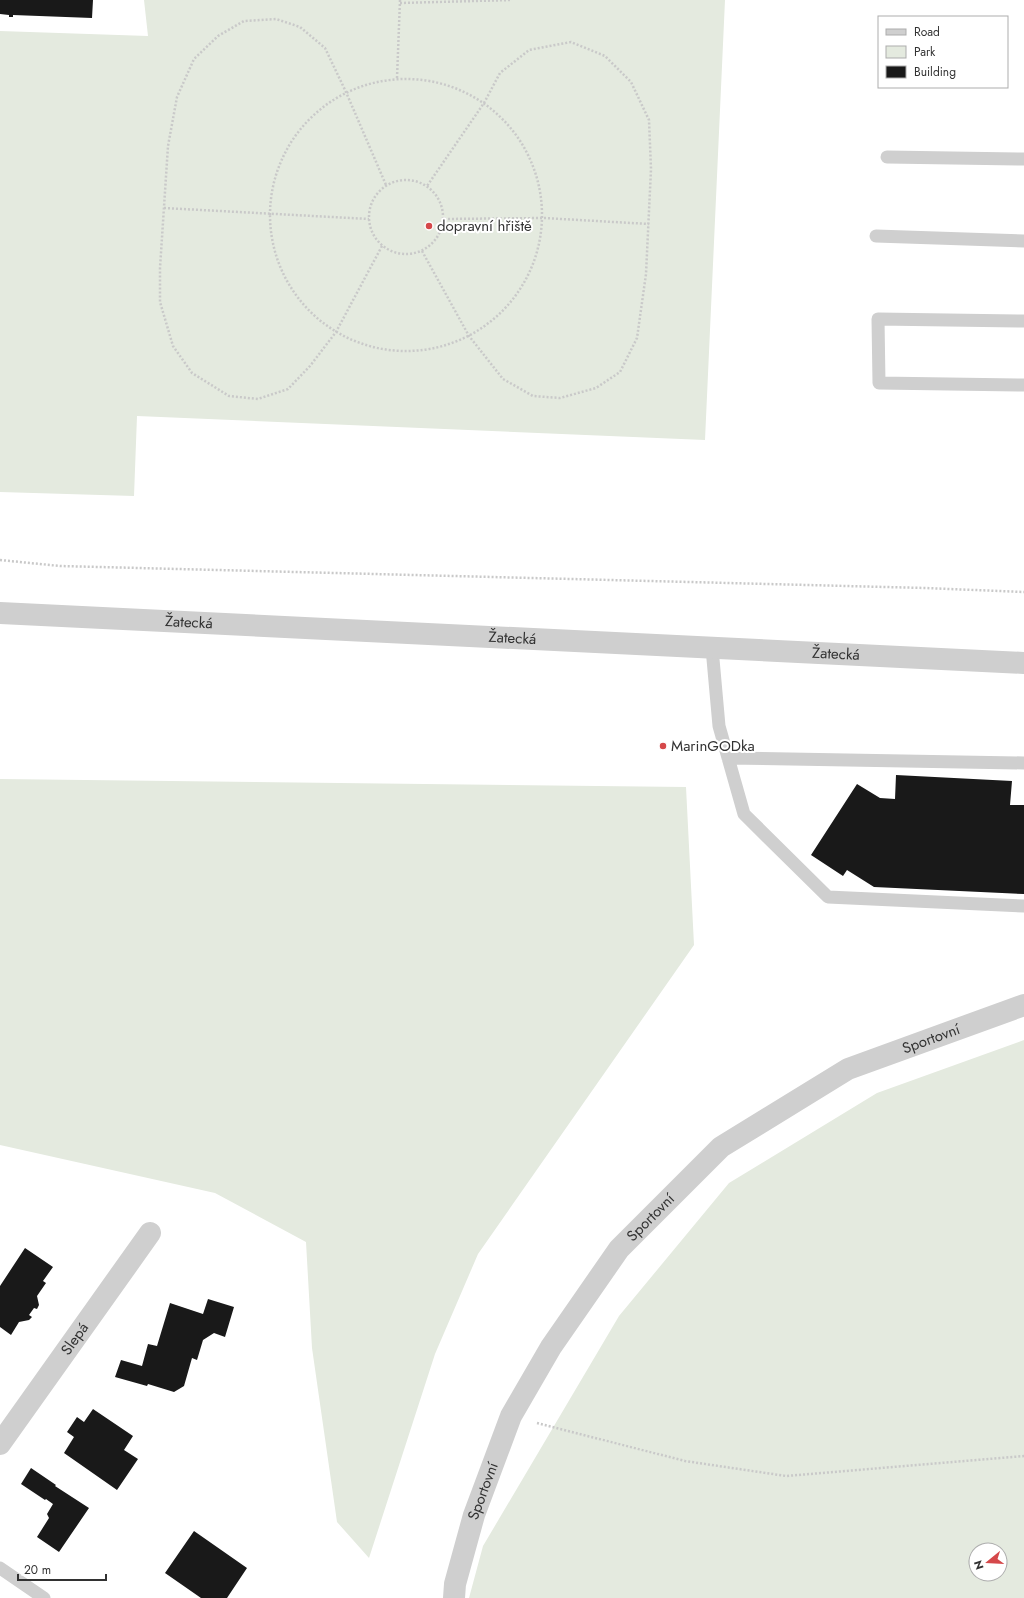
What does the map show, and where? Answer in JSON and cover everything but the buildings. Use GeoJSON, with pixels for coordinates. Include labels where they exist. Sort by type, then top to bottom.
{"type":"FeatureCollection","features":[{"type":"Feature","properties":{"kind":"street","name":"Žatecká"},"geometry":{"type":"LineString","coordinates":[[0,613],[1024,663]]}},
{"type":"Feature","properties":{"kind":"street","name":"Sportovní"},"geometry":{"type":"LineString","coordinates":[[454,1598],[455,1584],[474,1515],[512,1416],[551,1347],[619,1249],[721,1147],[848,1069],[1024,1005]]}},
{"type":"Feature","properties":{"kind":"street","name":"Slepá"},"geometry":{"type":"LineString","coordinates":[[0,1444],[150,1233]]}},
{"type":"Feature","properties":{"kind":"lane"},"geometry":{"type":"LineString","coordinates":[[887,157],[1024,159]]}},
{"type":"Feature","properties":{"kind":"lane"},"geometry":{"type":"LineString","coordinates":[[876,236],[1024,241]]}},
{"type":"Feature","properties":{"kind":"lane"},"geometry":{"type":"LineString","coordinates":[[1024,321],[878,319],[879,383],[1024,386]]}},
{"type":"Feature","properties":{"kind":"lane"},"geometry":{"type":"LineString","coordinates":[[712,648],[719,726],[744,814],[828,897],[1024,906]]}},
{"type":"Feature","properties":{"kind":"lane"},"geometry":{"type":"LineString","coordinates":[[728,758],[1024,763]]}},
{"type":"Feature","properties":{"kind":"lane"},"geometry":{"type":"LineString","coordinates":[[0,1568],[44,1598]]}},
{"type":"Feature","properties":{"kind":"path"},"geometry":{"type":"LineString","coordinates":[[397,78],[400,2],[512,0]]}},
{"type":"Feature","properties":{"kind":"path"},"geometry":{"type":"LineString","coordinates":[[382,246],[336,332],[310,366],[288,389],[258,399],[229,396],[192,373],[173,346],[160,302],[163,208],[168,146],[177,97],[194,59],[218,36],[244,21],[276,19],[300,28],[325,48],[346,92],[386,185]]}},
{"type":"Feature","properties":{"kind":"path"},"geometry":{"type":"LineString","coordinates":[[422,251],[468,336],[503,379],[533,396],[560,398],[596,388],[620,372],[637,338],[646,274],[651,169],[649,120],[631,82],[605,56],[571,42],[529,50],[500,72],[484,103],[427,186]]}},
{"type":"Feature","properties":{"kind":"path"},"geometry":{"type":"LineString","coordinates":[[397,78],[428,80],[457,88],[484,103],[507,124],[526,150],[537,180],[544,218],[538,249],[523,284],[500,314],[468,336],[436,348],[402,351],[367,346],[336,332],[308,310],[287,281],[273,248],[269,213],[275,175],[290,141],[315,113],[346,92],[370,82],[397,78]]}},
{"type":"Feature","properties":{"kind":"path"},"geometry":{"type":"LineString","coordinates":[[406,179],[417,181],[427,186],[436,195],[442,206],[444,219],[442,229],[437,238],[430,246],[422,251],[412,254],[401,254],[382,246],[370,229],[370,206],[376,194],[386,185],[406,179]]}},
{"type":"Feature","properties":{"kind":"path"},"geometry":{"type":"LineString","coordinates":[[163,208],[369,218]]}},
{"type":"Feature","properties":{"kind":"path"},"geometry":{"type":"LineString","coordinates":[[444,219],[544,218],[649,224]]}},
{"type":"Feature","properties":{"kind":"path"},"geometry":{"type":"LineString","coordinates":[[0,560],[60,566],[925,588],[1024,592]]}},
{"type":"Feature","properties":{"kind":"path"},"geometry":{"type":"LineString","coordinates":[[512,1416],[685,1461],[786,1476],[1024,1456]]}},
{"type":"Feature","properties":{"kind":"green space","name":"dopravní hřiště"},"geometry":{"type":"Polygon","coordinates":[[[144,0],[725,0],[705,440],[137,416],[134,496],[0,492],[0,31],[148,36],[144,0]]]}},
{"type":"Feature","properties":{"kind":"green space"},"geometry":{"type":"Polygon","coordinates":[[[0,779],[686,787],[694,945],[478,1254],[435,1354],[369,1558],[337,1522],[312,1348],[306,1242],[215,1193],[0,1145],[0,779]]]}},
{"type":"Feature","properties":{"kind":"green space"},"geometry":{"type":"Polygon","coordinates":[[[1024,1040],[1024,1598],[469,1598],[483,1546],[619,1316],[729,1183],[877,1093],[1024,1040]]]}},
{"type":"Feature","properties":{"kind":"place","name":"dopravní hřiště"},"geometry":{"type":"Point","coordinates":[429,226]}},
{"type":"Feature","properties":{"kind":"place","name":"MarinGODka"},"geometry":{"type":"Point","coordinates":[663,746]}}]}
